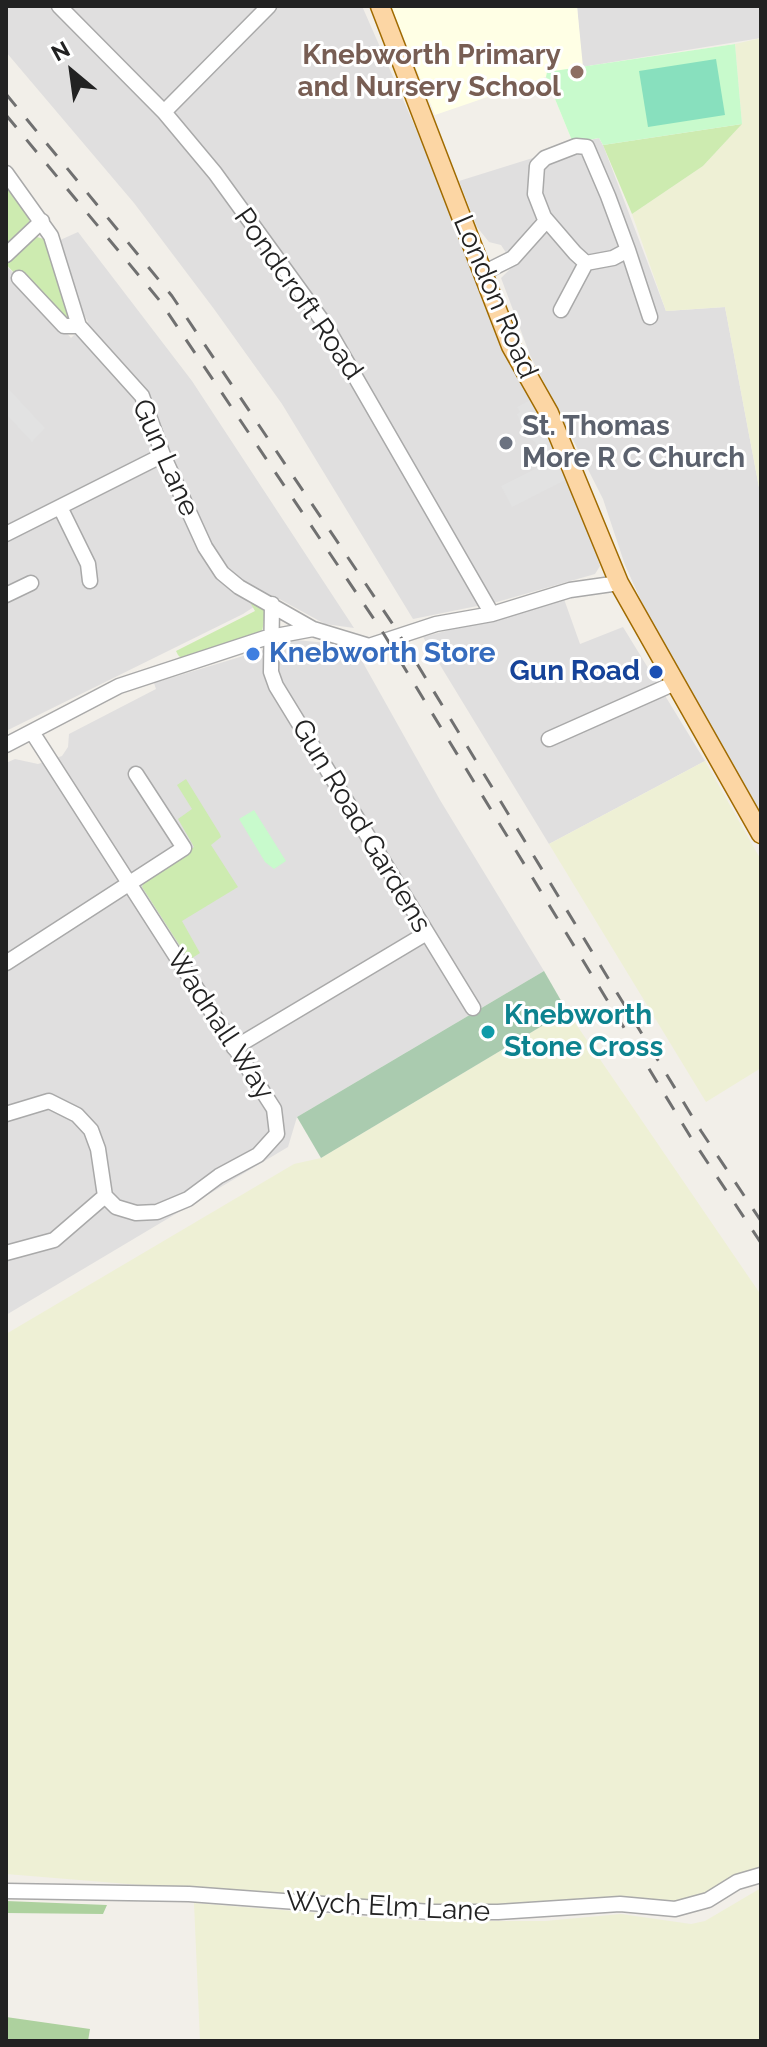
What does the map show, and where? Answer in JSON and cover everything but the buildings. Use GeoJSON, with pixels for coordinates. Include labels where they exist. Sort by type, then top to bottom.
{"type":"FeatureCollection","features":[{"type":"Feature","properties":{"kind":"main road","name":"London Road"},"geometry":{"type":"LineString","coordinates":[[380,6],[511,346],[549,413],[619,583],[761,834]]}},
{"type":"Feature","properties":{"kind":"street","name":"Pondcroft Road"},"geometry":{"type":"LineString","coordinates":[[59,6],[164,112],[215,173],[326,326],[492,614]]}},
{"type":"Feature","properties":{"kind":"street"},"geometry":{"type":"LineString","coordinates":[[164,112],[269,6]]}},
{"type":"Feature","properties":{"kind":"street"},"geometry":{"type":"LineString","coordinates":[[586,263],[546,221],[535,194],[537,166],[545,158],[576,146],[587,147],[628,250],[650,317]]}},
{"type":"Feature","properties":{"kind":"street","name":"Gun Lane"},"geometry":{"type":"LineString","coordinates":[[6,173],[42,221],[56,246],[68,300],[79,326],[142,396],[163,455],[214,563],[228,580],[313,629],[359,645],[375,646],[436,624],[492,614]]}},
{"type":"Feature","properties":{"kind":"street"},"geometry":{"type":"LineString","coordinates":[[6,255],[42,221]]}},
{"type":"Feature","properties":{"kind":"street"},"geometry":{"type":"LineString","coordinates":[[485,272],[513,258],[546,221]]}},
{"type":"Feature","properties":{"kind":"street"},"geometry":{"type":"LineString","coordinates":[[586,263],[613,258],[628,250]]}},
{"type":"Feature","properties":{"kind":"street"},"geometry":{"type":"LineString","coordinates":[[561,310],[586,263]]}},
{"type":"Feature","properties":{"kind":"street"},"geometry":{"type":"LineString","coordinates":[[19,278],[64,326],[79,326]]}},
{"type":"Feature","properties":{"kind":"street"},"geometry":{"type":"LineString","coordinates":[[6,534],[163,455]]}},
{"type":"Feature","properties":{"kind":"street"},"geometry":{"type":"LineString","coordinates":[[60,507],[88,564],[90,581]]}},
{"type":"Feature","properties":{"kind":"street"},"geometry":{"type":"LineString","coordinates":[[6,594],[31,583]]}},
{"type":"Feature","properties":{"kind":"street"},"geometry":{"type":"LineString","coordinates":[[492,614],[570,590],[619,583]]}},
{"type":"Feature","properties":{"kind":"street","name":"Gun Road Gardens"},"geometry":{"type":"LineString","coordinates":[[272,604],[271,672],[276,686],[473,1008]]}},
{"type":"Feature","properties":{"kind":"street"},"geometry":{"type":"LineString","coordinates":[[6,745],[119,686],[271,637],[313,629]]}},
{"type":"Feature","properties":{"kind":"street"},"geometry":{"type":"LineString","coordinates":[[549,739],[675,683]]}},
{"type":"Feature","properties":{"kind":"street","name":"Wadnall Way"},"geometry":{"type":"LineString","coordinates":[[32,732],[274,1109],[277,1134],[258,1155],[172,1208],[136,1213],[116,1207],[105,1196]]}},
{"type":"Feature","properties":{"kind":"street"},"geometry":{"type":"LineString","coordinates":[[6,963],[184,848],[136,774]]}},
{"type":"Feature","properties":{"kind":"street"},"geometry":{"type":"LineString","coordinates":[[234,1048],[425,934]]}},
{"type":"Feature","properties":{"kind":"street"},"geometry":{"type":"LineString","coordinates":[[6,1114],[49,1101],[77,1115],[91,1130],[98,1149],[105,1196],[54,1240],[6,1253]]}},
{"type":"Feature","properties":{"kind":"street","name":"Wych Elm Lane"},"geometry":{"type":"LineString","coordinates":[[6,1891],[189,1894],[431,1912],[498,1912],[620,1904],[675,1909],[708,1900],[737,1882],[761,1875]]}},
{"type":"Feature","properties":{"kind":"shaded area"},"geometry":{"type":"Polygon","coordinates":[[[6,6],[362,6],[441,186],[458,238],[578,499],[600,566],[595,574],[497,602],[413,619],[282,404],[214,309],[134,203],[6,52],[6,6]]]}},
{"type":"Feature","properties":{"kind":"shaded area","name":"Knebworth Primary and Nursery School"},"geometry":{"type":"Polygon","coordinates":[[[391,6],[577,6],[583,67],[735,44],[603,145],[599,138],[573,143],[546,77],[435,115],[391,6]]]}},
{"type":"Feature","properties":{"kind":"shaded area"},"geometry":{"type":"Polygon","coordinates":[[[577,6],[761,6],[761,38],[582,67],[577,6]]]}},
{"type":"Feature","properties":{"kind":"shaded area"},"geometry":{"type":"Polygon","coordinates":[[[761,38],[761,498],[725,307],[666,311],[632,214],[703,166],[742,124],[735,44],[761,38]]]}},
{"type":"Feature","properties":{"kind":"shaded area"},"geometry":{"type":"Polygon","coordinates":[[[600,137],[666,311],[725,307],[761,498],[761,815],[666,656],[625,565],[603,499],[530,355],[501,278],[514,265],[501,245],[489,242],[477,227],[459,181],[600,137]]]}},
{"type":"Feature","properties":{"kind":"shaded area"},"geometry":{"type":"Polygon","coordinates":[[[78,232],[192,381],[354,628],[325,624],[272,595],[243,614],[6,731],[6,265],[71,338],[88,322],[72,293],[58,241],[78,232]]]}},
{"type":"Feature","properties":{"kind":"shaded area"},"geometry":{"type":"Polygon","coordinates":[[[6,386],[45,428],[32,442],[6,414],[6,386]]]}},
{"type":"Feature","properties":{"kind":"shaded area"},"geometry":{"type":"Polygon","coordinates":[[[532,399],[569,478],[512,507],[501,486],[545,464],[535,442],[526,436],[517,414],[520,412],[517,407],[532,399]]]}},
{"type":"Feature","properties":{"kind":"shaded area"},"geometry":{"type":"Polygon","coordinates":[[[564,599],[580,644],[623,627],[705,761],[549,844],[423,637],[564,599]]]}},
{"type":"Feature","properties":{"kind":"shaded area"},"geometry":{"type":"Polygon","coordinates":[[[296,640],[327,643],[357,652],[440,800],[544,971],[297,1117],[288,1147],[6,1315],[6,763],[15,759],[38,764],[62,756],[68,747],[69,734],[156,689],[154,683],[296,640]]]}},
{"type":"Feature","properties":{"kind":"shaded area"},"geometry":{"type":"Polygon","coordinates":[[[705,761],[761,860],[761,1068],[706,1102],[549,844],[705,761]]]}},
{"type":"Feature","properties":{"kind":"shaded area"},"geometry":{"type":"Polygon","coordinates":[[[544,971],[567,1011],[321,1158],[297,1117],[544,971]]]}},
{"type":"Feature","properties":{"kind":"shaded area"},"geometry":{"type":"Polygon","coordinates":[[[567,1011],[761,1295],[761,1870],[681,1904],[595,1897],[493,1908],[421,1908],[6,1874],[6,1334],[294,1164],[321,1158],[567,1011]]]}},
{"type":"Feature","properties":{"kind":"shaded area"},"geometry":{"type":"Polygon","coordinates":[[[761,1888],[761,2041],[200,2041],[194,1903],[417,1921],[545,1921],[621,1914],[691,1924],[705,1921],[761,1888]]]}},
{"type":"Feature","properties":{"kind":"green space"},"geometry":{"type":"Polygon","coordinates":[[[735,44],[742,124],[603,145],[599,138],[573,143],[546,77],[547,72],[735,44]]]}},
{"type":"Feature","properties":{"kind":"green space"},"geometry":{"type":"Polygon","coordinates":[[[716,59],[725,115],[648,127],[639,71],[716,59]]]}},
{"type":"Feature","properties":{"kind":"green space"},"geometry":{"type":"Polygon","coordinates":[[[742,124],[703,166],[632,214],[603,145],[742,124]]]}},
{"type":"Feature","properties":{"kind":"green space"},"geometry":{"type":"Polygon","coordinates":[[[6,180],[30,216],[29,222],[7,243],[6,180]]]}},
{"type":"Feature","properties":{"kind":"green space"},"geometry":{"type":"Polygon","coordinates":[[[37,237],[47,240],[71,321],[66,322],[20,270],[14,273],[6,264],[37,237]]]}},
{"type":"Feature","properties":{"kind":"green space"},"geometry":{"type":"Polygon","coordinates":[[[247,597],[266,609],[262,632],[181,658],[178,655],[176,651],[255,611],[247,597]]]}},
{"type":"Feature","properties":{"kind":"green space"},"geometry":{"type":"Polygon","coordinates":[[[186,779],[220,834],[221,837],[211,845],[238,887],[182,921],[200,953],[189,960],[142,887],[146,877],[194,847],[178,819],[192,809],[177,785],[186,779]]]}},
{"type":"Feature","properties":{"kind":"green space"},"geometry":{"type":"Polygon","coordinates":[[[254,810],[286,861],[274,869],[265,862],[239,819],[254,810]]]}},
{"type":"Feature","properties":{"kind":"green space"},"geometry":{"type":"Polygon","coordinates":[[[6,1901],[107,1905],[103,1914],[6,1913],[6,1901]]]}},
{"type":"Feature","properties":{"kind":"green space"},"geometry":{"type":"Polygon","coordinates":[[[6,2017],[90,2029],[88,2041],[6,2041],[6,2017]]]}},
{"type":"Feature","properties":{"kind":"railway"},"geometry":{"type":"LineString","coordinates":[[6,94],[172,296],[394,626],[701,1131],[761,1221]]}},
{"type":"Feature","properties":{"kind":"railway"},"geometry":{"type":"LineString","coordinates":[[6,115],[160,301],[382,631],[690,1136],[761,1243]]}},
{"type":"Feature","properties":{"kind":"place","name":"Knebworth Primary and Nursery School"},"geometry":{"type":"Point","coordinates":[577,72]}},
{"type":"Feature","properties":{"kind":"place","name":"St. Thomas More R C Church"},"geometry":{"type":"Point","coordinates":[506,443]}},
{"type":"Feature","properties":{"kind":"place","name":"Knebworth Store"},"geometry":{"type":"Point","coordinates":[253,654]}},
{"type":"Feature","properties":{"kind":"place","name":"Gun Road"},"geometry":{"type":"Point","coordinates":[656,672]}},
{"type":"Feature","properties":{"kind":"place","name":"Knebworth Stone Cross"},"geometry":{"type":"Point","coordinates":[488,1032]}}]}
